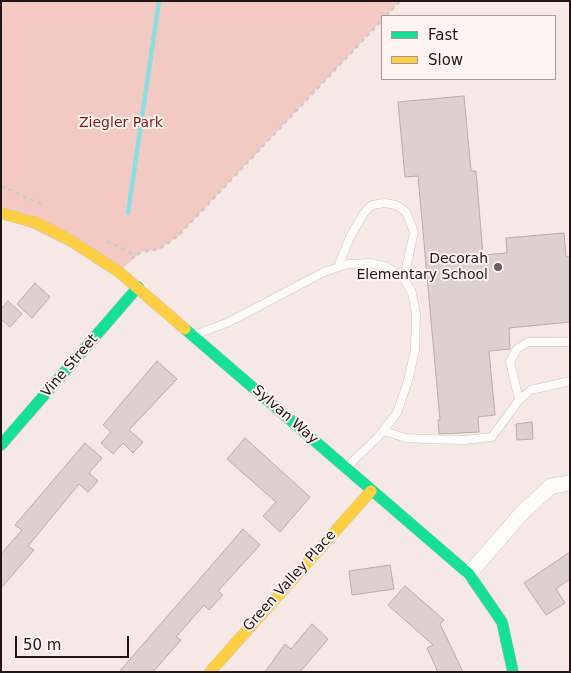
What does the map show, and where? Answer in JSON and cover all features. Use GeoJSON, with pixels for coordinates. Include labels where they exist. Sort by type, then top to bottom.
{"type":"FeatureCollection","features":[{"type":"Feature","properties":{"kind":"street","name":"Sylvan Way"},"geometry":{"type":"LineString","coordinates":[[1,213],[38,223],[70,240],[138,287],[469,574],[502,622],[513,672]]}},
{"type":"Feature","properties":{"kind":"street","name":"Vine Street"},"geometry":{"type":"LineString","coordinates":[[1,445],[138,287]]}},
{"type":"Feature","properties":{"kind":"street"},"geometry":{"type":"LineString","coordinates":[[469,574],[522,513],[551,486],[570,483]]}},
{"type":"Feature","properties":{"kind":"street","name":"Green Valley Place"},"geometry":{"type":"LineString","coordinates":[[210,672],[371,491]]}},
{"type":"Feature","properties":{"kind":"lane"},"geometry":{"type":"LineString","coordinates":[[338,267],[350,237],[364,213],[372,205],[385,203],[396,205],[406,212],[414,232],[404,278]]}},
{"type":"Feature","properties":{"kind":"lane"},"geometry":{"type":"LineString","coordinates":[[194,335],[229,322],[324,272],[348,264],[371,263],[387,267],[404,278],[412,292],[416,313],[415,350],[408,382],[397,413],[383,431],[346,469]]}},
{"type":"Feature","properties":{"kind":"lane"},"geometry":{"type":"LineString","coordinates":[[519,400],[510,362],[517,349],[528,342],[570,342]]}},
{"type":"Feature","properties":{"kind":"lane"},"geometry":{"type":"LineString","coordinates":[[383,431],[406,438],[464,440],[492,437],[519,400],[531,390],[570,381]]}},
{"type":"Feature","properties":{"kind":"path"},"geometry":{"type":"LineString","coordinates":[[387,15],[400,1]]}},
{"type":"Feature","properties":{"kind":"path"},"geometry":{"type":"LineString","coordinates":[[128,261],[142,252],[159,249],[178,236],[381,21]]}},
{"type":"Feature","properties":{"kind":"green space","name":"Ziegler Park"},"geometry":{"type":"Polygon","coordinates":[[[1,1],[400,1],[387,15],[381,15],[381,21],[178,236],[159,249],[141,252],[119,272],[1,213],[1,1]]]}},
{"type":"Feature","properties":{"kind":"building","name":"Decorah Elementary School"},"geometry":{"type":"Polygon","coordinates":[[[464,96],[471,171],[476,171],[483,255],[507,253],[506,238],[564,233],[566,257],[570,256],[570,322],[509,328],[510,349],[489,351],[495,415],[478,417],[479,432],[439,434],[438,420],[440,420],[418,176],[405,177],[398,102],[464,96]]]}},
{"type":"Feature","properties":{"kind":"building"},"geometry":{"type":"Polygon","coordinates":[[[35,283],[50,297],[32,318],[17,304],[35,283]]]}},
{"type":"Feature","properties":{"kind":"building"},"geometry":{"type":"Polygon","coordinates":[[[8,301],[22,314],[10,327],[1,319],[1,309],[8,301]]]}},
{"type":"Feature","properties":{"kind":"building"},"geometry":{"type":"Polygon","coordinates":[[[157,361],[177,379],[129,430],[143,442],[133,453],[123,443],[113,454],[101,443],[111,432],[103,425],[157,361]]]}},
{"type":"Feature","properties":{"kind":"building"},"geometry":{"type":"Polygon","coordinates":[[[532,422],[533,439],[517,440],[516,424],[532,422]]]}},
{"type":"Feature","properties":{"kind":"building"},"geometry":{"type":"Polygon","coordinates":[[[245,438],[310,497],[280,532],[263,516],[276,502],[227,459],[245,438]]]}},
{"type":"Feature","properties":{"kind":"building"},"geometry":{"type":"Polygon","coordinates":[[[85,443],[102,458],[89,473],[98,481],[88,492],[79,484],[28,546],[34,550],[1,588],[1,554],[22,530],[15,525],[85,443]]]}},
{"type":"Feature","properties":{"kind":"building"},"geometry":{"type":"Polygon","coordinates":[[[243,529],[260,545],[218,591],[223,595],[209,610],[204,605],[176,637],[181,640],[153,672],[119,672],[243,529]]]}},
{"type":"Feature","properties":{"kind":"building"},"geometry":{"type":"Polygon","coordinates":[[[570,552],[570,579],[556,589],[565,603],[546,615],[524,583],[570,552]]]}},
{"type":"Feature","properties":{"kind":"building"},"geometry":{"type":"Polygon","coordinates":[[[390,565],[394,589],[352,595],[349,571],[390,565]]]}},
{"type":"Feature","properties":{"kind":"building"},"geometry":{"type":"Polygon","coordinates":[[[405,586],[444,620],[440,624],[463,672],[438,672],[427,648],[433,645],[388,605],[405,586]]]}},
{"type":"Feature","properties":{"kind":"building"},"geometry":{"type":"Polygon","coordinates":[[[312,624],[328,639],[300,672],[265,672],[285,644],[291,649],[312,624]]]}},
{"type":"Feature","properties":{"kind":"waterway"},"geometry":{"type":"LineString","coordinates":[[128,213],[159,1]]}},
{"type":"Feature","properties":{"kind":"traffic: fast"},"geometry":{"type":"LineString","coordinates":[[1,445],[138,287]]}},
{"type":"Feature","properties":{"kind":"traffic: fast"},"geometry":{"type":"LineString","coordinates":[[185,329],[469,574],[502,622],[513,672]]}},
{"type":"Feature","properties":{"kind":"traffic: slow"},"geometry":{"type":"LineString","coordinates":[[1,213],[37,223],[70,240],[119,272],[185,329]]}},
{"type":"Feature","properties":{"kind":"traffic: slow"},"geometry":{"type":"LineString","coordinates":[[210,672],[371,491]]}},
{"type":"Feature","properties":{"kind":"place","name":"Decorah Elementary School"},"geometry":{"type":"Point","coordinates":[498,267]}}]}
